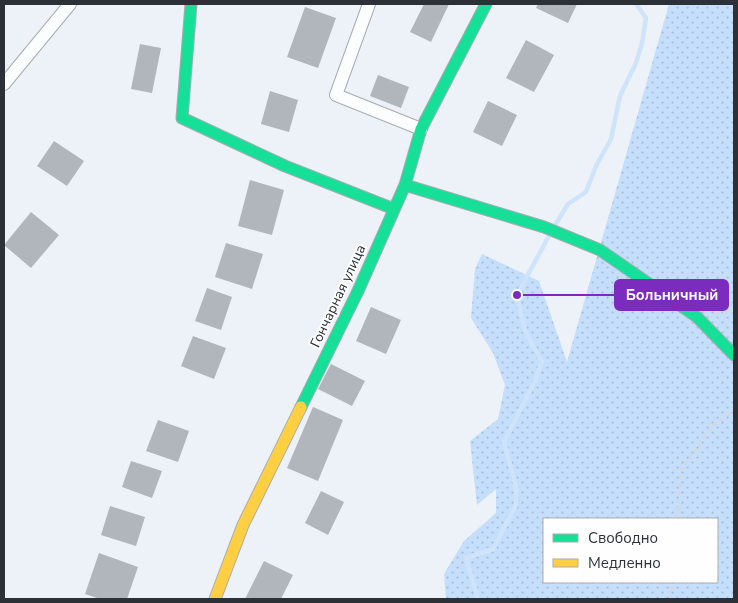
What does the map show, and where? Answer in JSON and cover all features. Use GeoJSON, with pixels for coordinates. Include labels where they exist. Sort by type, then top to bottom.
{"type":"FeatureCollection","features":[{"type":"Feature","properties":{"kind":"street"},"geometry":{"type":"LineString","coordinates":[[4,84],[70,4]]}},
{"type":"Feature","properties":{"kind":"street"},"geometry":{"type":"LineString","coordinates":[[191,4],[182,118],[285,166],[394,209]]}},
{"type":"Feature","properties":{"kind":"street"},"geometry":{"type":"LineString","coordinates":[[369,4],[336,95],[421,129]]}},
{"type":"Feature","properties":{"kind":"street","name":"Гончарная улица"},"geometry":{"type":"LineString","coordinates":[[215,599],[244,525],[358,291],[405,185],[421,129],[486,4]]}},
{"type":"Feature","properties":{"kind":"street"},"geometry":{"type":"LineString","coordinates":[[405,185],[544,227],[600,250],[697,316],[734,355]]}},
{"type":"Feature","properties":{"kind":"path"},"geometry":{"type":"LineString","coordinates":[[677,518],[681,470],[712,426],[734,409]]}},
{"type":"Feature","properties":{"kind":"path"},"geometry":{"type":"LineString","coordinates":[[671,599],[672,583]]}},
{"type":"Feature","properties":{"kind":"shaded area"},"geometry":{"type":"Polygon","coordinates":[[[669,4],[734,4],[734,599],[446,599],[444,574],[464,541],[496,513],[496,489],[477,505],[470,441],[498,419],[505,385],[493,353],[471,318],[475,269],[482,254],[539,281],[567,362],[669,4]]]}},
{"type":"Feature","properties":{"kind":"building"},"geometry":{"type":"Polygon","coordinates":[[[424,4],[449,4],[431,42],[410,32],[424,4]]]}},
{"type":"Feature","properties":{"kind":"building"},"geometry":{"type":"Polygon","coordinates":[[[538,4],[577,4],[568,23],[536,8],[538,4]]]}},
{"type":"Feature","properties":{"kind":"building"},"geometry":{"type":"Polygon","coordinates":[[[305,7],[336,18],[318,68],[287,57],[305,7]]]}},
{"type":"Feature","properties":{"kind":"building"},"geometry":{"type":"Polygon","coordinates":[[[526,40],[554,55],[534,92],[506,78],[526,40]]]}},
{"type":"Feature","properties":{"kind":"building"},"geometry":{"type":"Polygon","coordinates":[[[140,44],[161,48],[152,93],[131,89],[140,44]]]}},
{"type":"Feature","properties":{"kind":"building"},"geometry":{"type":"Polygon","coordinates":[[[378,75],[409,87],[401,108],[370,96],[378,75]]]}},
{"type":"Feature","properties":{"kind":"building"},"geometry":{"type":"Polygon","coordinates":[[[270,91],[298,100],[289,132],[261,124],[270,91]]]}},
{"type":"Feature","properties":{"kind":"building"},"geometry":{"type":"Polygon","coordinates":[[[488,101],[517,115],[502,146],[473,132],[488,101]]]}},
{"type":"Feature","properties":{"kind":"building"},"geometry":{"type":"Polygon","coordinates":[[[54,141],[84,161],[67,186],[37,166],[54,141]]]}},
{"type":"Feature","properties":{"kind":"building"},"geometry":{"type":"Polygon","coordinates":[[[250,180],[284,190],[272,235],[238,226],[250,180]]]}},
{"type":"Feature","properties":{"kind":"building"},"geometry":{"type":"Polygon","coordinates":[[[31,212],[59,235],[31,268],[4,245],[31,212]]]}},
{"type":"Feature","properties":{"kind":"building"},"geometry":{"type":"Polygon","coordinates":[[[226,243],[263,254],[252,289],[215,277],[226,243]]]}},
{"type":"Feature","properties":{"kind":"building"},"geometry":{"type":"Polygon","coordinates":[[[207,288],[232,297],[221,330],[195,321],[207,288]]]}},
{"type":"Feature","properties":{"kind":"building"},"geometry":{"type":"Polygon","coordinates":[[[371,307],[401,320],[386,354],[356,341],[371,307]]]}},
{"type":"Feature","properties":{"kind":"building"},"geometry":{"type":"Polygon","coordinates":[[[193,336],[226,348],[214,379],[181,366],[193,336]]]}},
{"type":"Feature","properties":{"kind":"building"},"geometry":{"type":"Polygon","coordinates":[[[331,364],[365,381],[352,406],[318,389],[331,364]]]}},
{"type":"Feature","properties":{"kind":"building"},"geometry":{"type":"Polygon","coordinates":[[[313,407],[343,420],[318,481],[287,468],[313,407]]]}},
{"type":"Feature","properties":{"kind":"building"},"geometry":{"type":"Polygon","coordinates":[[[158,420],[189,431],[178,462],[146,451],[158,420]]]}},
{"type":"Feature","properties":{"kind":"building"},"geometry":{"type":"Polygon","coordinates":[[[131,461],[162,471],[152,498],[122,487],[131,461]]]}},
{"type":"Feature","properties":{"kind":"building"},"geometry":{"type":"Polygon","coordinates":[[[321,491],[344,502],[328,535],[305,523],[321,491]]]}},
{"type":"Feature","properties":{"kind":"building"},"geometry":{"type":"Polygon","coordinates":[[[110,506],[145,517],[136,546],[101,535],[110,506]]]}},
{"type":"Feature","properties":{"kind":"building"},"geometry":{"type":"Polygon","coordinates":[[[99,553],[138,567],[127,599],[100,599],[85,594],[99,553]]]}},
{"type":"Feature","properties":{"kind":"building"},"geometry":{"type":"Polygon","coordinates":[[[264,561],[293,575],[281,599],[245,599],[264,561]]]}},
{"type":"Feature","properties":{"kind":"waterway"},"geometry":{"type":"LineString","coordinates":[[554,227],[568,204],[586,192],[596,166],[611,139],[620,96],[636,63],[642,43],[646,18],[636,4]]}},
{"type":"Feature","properties":{"kind":"waterway"},"geometry":{"type":"LineString","coordinates":[[477,599],[466,558],[493,549],[516,505],[516,487],[504,442],[536,379],[542,362],[525,331],[517,295],[550,234]]}},
{"type":"Feature","properties":{"kind":"traffic: fast"},"geometry":{"type":"LineString","coordinates":[[191,4],[182,118],[285,166],[394,209]]}},
{"type":"Feature","properties":{"kind":"traffic: fast"},"geometry":{"type":"LineString","coordinates":[[301,407],[358,291],[405,185],[421,129],[486,4]]}},
{"type":"Feature","properties":{"kind":"traffic: fast"},"geometry":{"type":"LineString","coordinates":[[405,185],[544,227],[600,250],[697,317],[734,355]]}},
{"type":"Feature","properties":{"kind":"traffic: slow"},"geometry":{"type":"LineString","coordinates":[[215,599],[243,525],[301,407]]}},
{"type":"Feature","properties":{"kind":"place","name":"Больничный"},"geometry":{"type":"Point","coordinates":[517,295]}}]}
